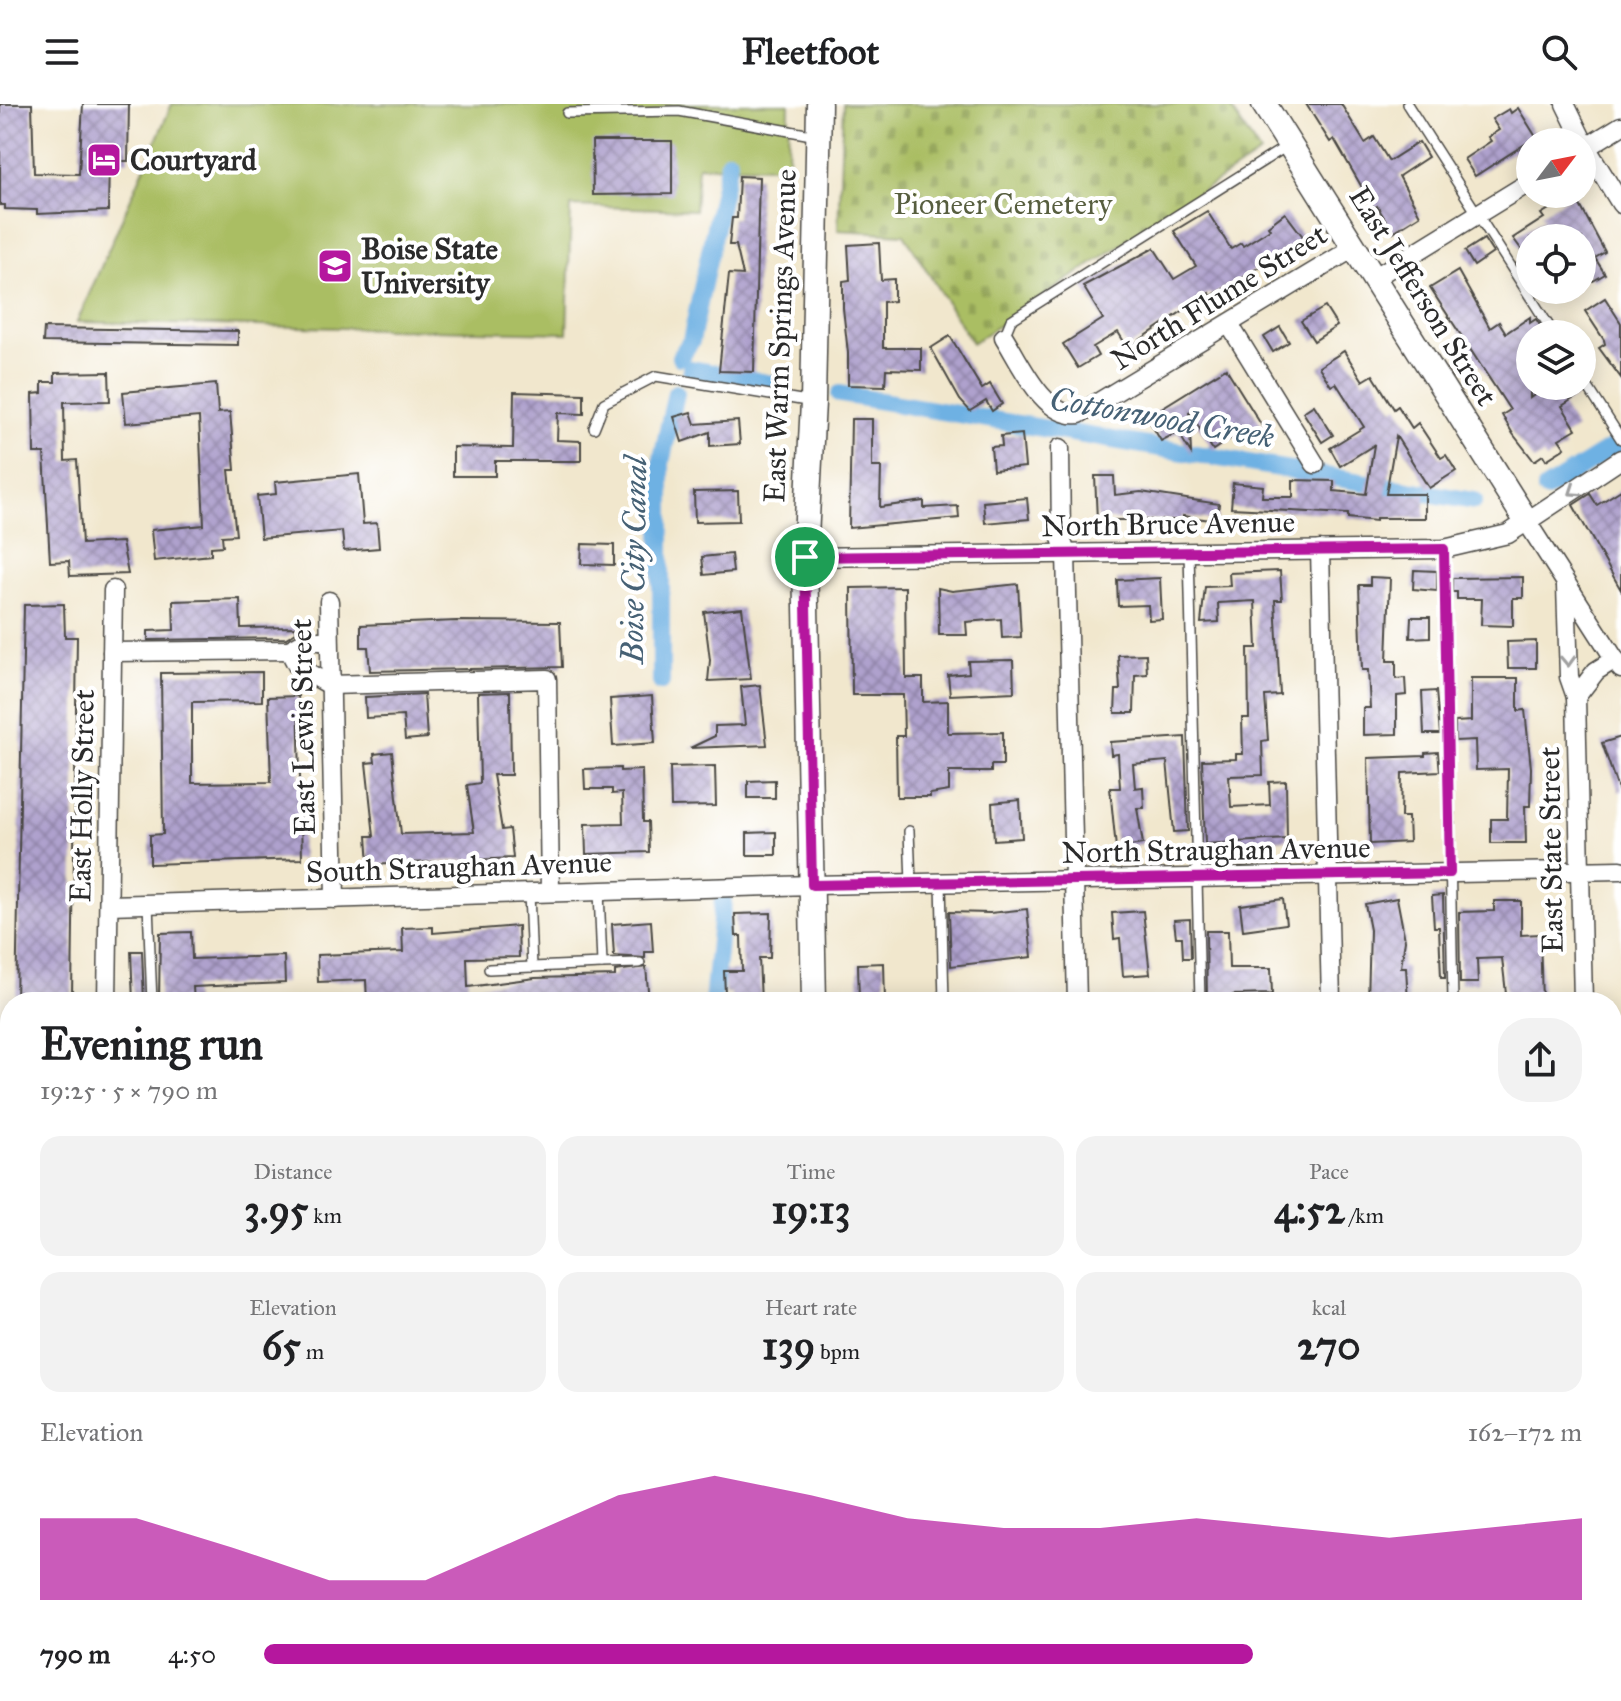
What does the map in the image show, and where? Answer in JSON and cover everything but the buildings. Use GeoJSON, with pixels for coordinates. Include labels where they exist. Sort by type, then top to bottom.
{"type":"FeatureCollection","features":[{"type":"Feature","properties":{"kind":"street","name":"East Warm Springs Avenue"},"geometry":{"type":"LineString","coordinates":[[814,992],[805,557],[813,402],[819,104]]}},
{"type":"Feature","properties":{"kind":"street","name":"East Jefferson Street"},"geometry":{"type":"LineString","coordinates":[[1264,104],[1527,522]]}},
{"type":"Feature","properties":{"kind":"street"},"geometry":{"type":"LineString","coordinates":[[1565,104],[1575,128]]}},
{"type":"Feature","properties":{"kind":"street"},"geometry":{"type":"LineString","coordinates":[[1596,141],[1621,126]]}},
{"type":"Feature","properties":{"kind":"street"},"geometry":{"type":"LineString","coordinates":[[1596,166],[1621,204]]}},
{"type":"Feature","properties":{"kind":"street"},"geometry":{"type":"LineString","coordinates":[[1374,278],[1516,190]]}},
{"type":"Feature","properties":{"kind":"street","name":"North Flume Street"},"geometry":{"type":"LineString","coordinates":[[1004,337],[1044,397],[1069,415],[1093,407],[1355,247]]}},
{"type":"Feature","properties":{"kind":"street"},"geometry":{"type":"LineString","coordinates":[[1229,324],[1315,464]]}},
{"type":"Feature","properties":{"kind":"street"},"geometry":{"type":"LineString","coordinates":[[1060,448],[1061,538],[1066,553],[1077,992]]}},
{"type":"Feature","properties":{"kind":"street","name":"North Bruce Avenue"},"geometry":{"type":"LineString","coordinates":[[805,557],[1444,549],[1508,534],[1621,459]]}},
{"type":"Feature","properties":{"kind":"street"},"geometry":{"type":"LineString","coordinates":[[1527,522],[1618,664],[1596,671],[1576,697]]}},
{"type":"Feature","properties":{"kind":"street"},"geometry":{"type":"LineString","coordinates":[[1320,550],[1331,992]]}},
{"type":"Feature","properties":{"kind":"street","name":"East State Street"},"geometry":{"type":"LineString","coordinates":[[1566,583],[1569,677],[1576,697],[1583,992]]}},
{"type":"Feature","properties":{"kind":"street","name":"East Holly Street"},"geometry":{"type":"LineString","coordinates":[[107,992],[113,590]]}},
{"type":"Feature","properties":{"kind":"street","name":"East Lewis Street"},"geometry":{"type":"LineString","coordinates":[[329,601],[335,899]]}},
{"type":"Feature","properties":{"kind":"street"},"geometry":{"type":"LineString","coordinates":[[112,652],[289,650],[305,641],[329,641]]}},
{"type":"Feature","properties":{"kind":"street"},"geometry":{"type":"LineString","coordinates":[[289,650],[298,667],[330,685],[547,679],[550,892]]}},
{"type":"Feature","properties":{"kind":"street","name":"North Straughan Avenue"},"geometry":{"type":"LineString","coordinates":[[812,885],[1621,870]]}},
{"type":"Feature","properties":{"kind":"street","name":"South Straughan Avenue"},"geometry":{"type":"LineString","coordinates":[[109,905],[812,885]]}},
{"type":"Feature","properties":{"kind":"lane"},"geometry":{"type":"LineString","coordinates":[[1407,104],[1545,320]]}},
{"type":"Feature","properties":{"kind":"lane"},"geometry":{"type":"LineString","coordinates":[[567,113],[679,111],[818,137]]}},
{"type":"Feature","properties":{"kind":"lane"},"geometry":{"type":"LineString","coordinates":[[1004,337],[1011,320],[1290,144]]}},
{"type":"Feature","properties":{"kind":"lane"},"geometry":{"type":"LineString","coordinates":[[594,428],[604,403],[656,376],[813,402]]}},
{"type":"Feature","properties":{"kind":"lane"},"geometry":{"type":"LineString","coordinates":[[1596,400],[1620,437]]}},
{"type":"Feature","properties":{"kind":"lane"},"geometry":{"type":"LineString","coordinates":[[1444,549],[1453,992]]}},
{"type":"Feature","properties":{"kind":"lane"},"geometry":{"type":"LineString","coordinates":[[1189,552],[1200,992]]}},
{"type":"Feature","properties":{"kind":"lane"},"geometry":{"type":"LineString","coordinates":[[909,831],[911,883]]}},
{"type":"Feature","properties":{"kind":"lane"},"geometry":{"type":"LineString","coordinates":[[941,883],[944,992]]}},
{"type":"Feature","properties":{"kind":"lane"},"geometry":{"type":"LineString","coordinates":[[599,891],[602,964]]}},
{"type":"Feature","properties":{"kind":"lane"},"geometry":{"type":"LineString","coordinates":[[529,893],[532,967]]}},
{"type":"Feature","properties":{"kind":"lane"},"geometry":{"type":"LineString","coordinates":[[148,904],[152,992]]}},
{"type":"Feature","properties":{"kind":"lane"},"geometry":{"type":"LineString","coordinates":[[489,969],[640,963]]}},
{"type":"Feature","properties":{"kind":"green space","name":"Boise State University"},"geometry":{"type":"Polygon","coordinates":[[[172,104],[789,104],[788,167],[698,166],[695,210],[571,206],[567,333],[77,322],[172,104]]]}},
{"type":"Feature","properties":{"kind":"green space","name":"Pioneer Cemetery"},"geometry":{"type":"Polygon","coordinates":[[[843,104],[1228,104],[1260,153],[972,343],[904,234],[838,230],[843,104]]]}},
{"type":"Feature","properties":{"kind":"waterway","name":"Boise City Canal"},"geometry":{"type":"LineString","coordinates":[[680,357],[691,341],[729,161]]}},
{"type":"Feature","properties":{"kind":"waterway","name":"Cottonwood Creek"},"geometry":{"type":"LineString","coordinates":[[691,369],[778,385]]}},
{"type":"Feature","properties":{"kind":"waterway","name":"Boise City Canal"},"geometry":{"type":"LineString","coordinates":[[661,682],[661,463],[676,393]]}},
{"type":"Feature","properties":{"kind":"waterway","name":"Cottonwood Creek"},"geometry":{"type":"LineString","coordinates":[[840,394],[1474,501]]}},
{"type":"Feature","properties":{"kind":"waterway"},"geometry":{"type":"LineString","coordinates":[[1546,489],[1621,442]]}},
{"type":"Feature","properties":{"kind":"waterway","name":"Boise City Canal"},"geometry":{"type":"LineString","coordinates":[[714,992],[723,901]]}},
{"type":"Feature","properties":{"kind":"place","name":"Courtyard"},"geometry":{"type":"Point","coordinates":[104,160]}},
{"type":"Feature","properties":{"kind":"place","name":"Boise State University"},"geometry":{"type":"Point","coordinates":[335,266]}},
{"type":"Feature","properties":{"kind":"route"},"geometry":{"type":"LineString","coordinates":[[1444,549],[1450,873],[812,885],[805,557],[1444,549]]}}]}
